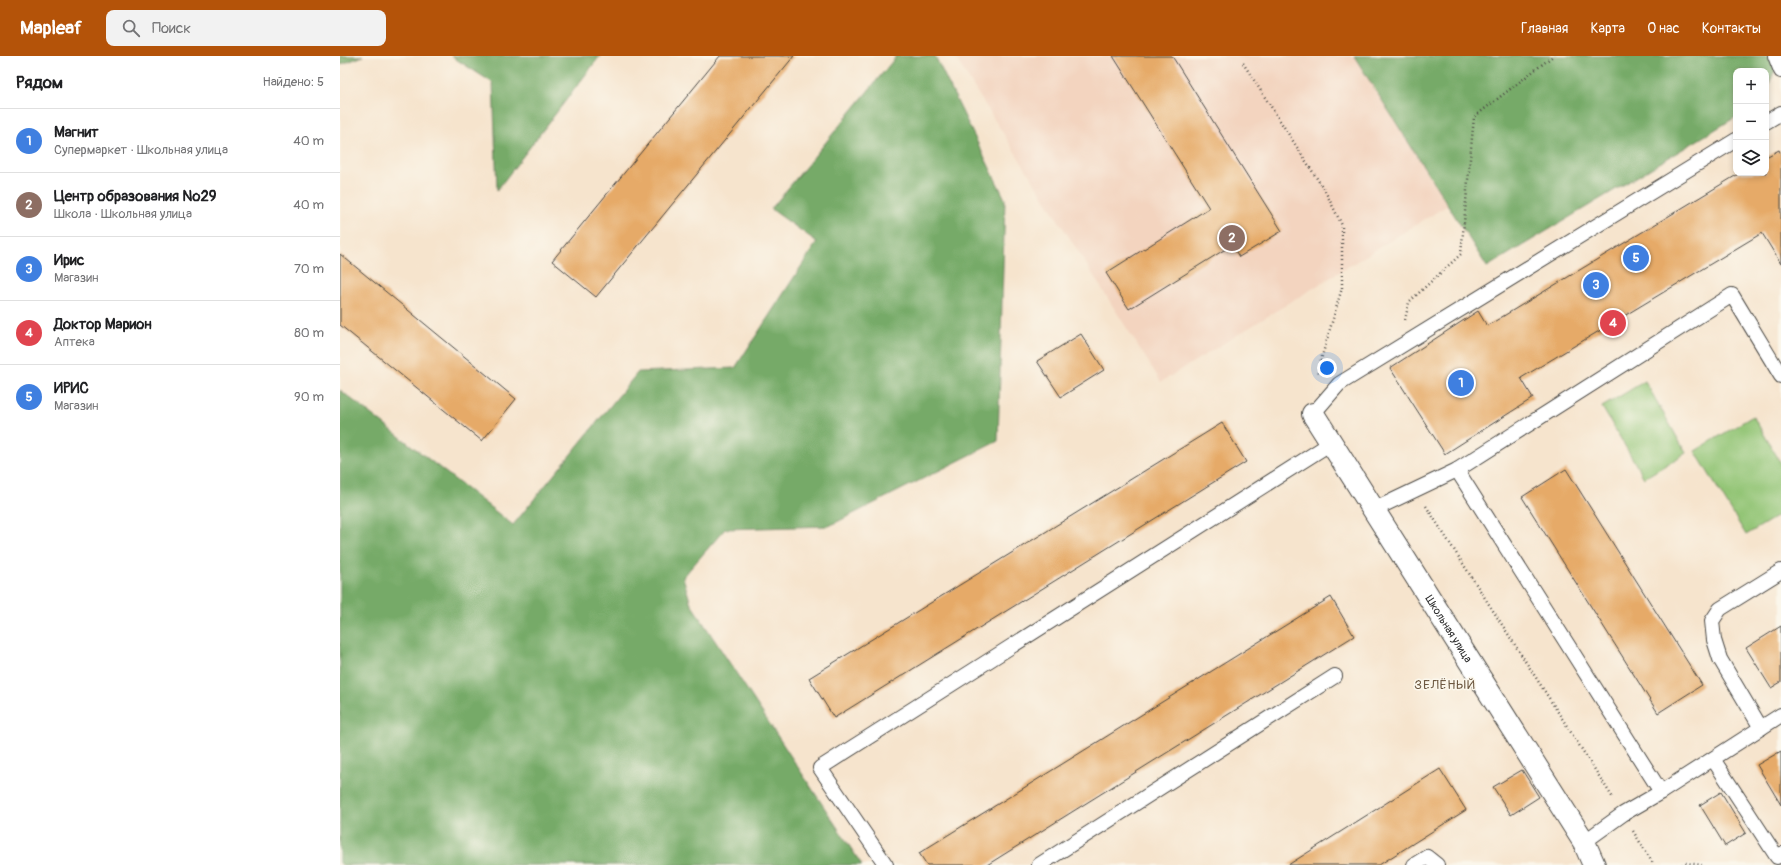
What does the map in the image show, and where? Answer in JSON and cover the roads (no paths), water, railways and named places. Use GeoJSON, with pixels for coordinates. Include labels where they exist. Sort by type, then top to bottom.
{"type":"FeatureCollection","features":[{"type":"Feature","properties":{"kind":"street","name":"Школьная улица"},"geometry":{"type":"LineString","coordinates":[[1312,414],[1584,842],[1594,865]]}},
{"type":"Feature","properties":{"kind":"lane"},"geometry":{"type":"LineString","coordinates":[[1775,56],[1781,71]]}},
{"type":"Feature","properties":{"kind":"lane"},"geometry":{"type":"LineString","coordinates":[[1769,120],[1781,113]]}},
{"type":"Feature","properties":{"kind":"lane"},"geometry":{"type":"LineString","coordinates":[[1312,414],[1339,384],[1733,142]]}},
{"type":"Feature","properties":{"kind":"lane"},"geometry":{"type":"LineString","coordinates":[[1373,510],[1457,470],[1732,295],[1781,376]]}},
{"type":"Feature","properties":{"kind":"lane"},"geometry":{"type":"LineString","coordinates":[[886,865],[820,768],[1331,443]]}},
{"type":"Feature","properties":{"kind":"lane"},"geometry":{"type":"LineString","coordinates":[[1457,470],[1661,792]]}},
{"type":"Feature","properties":{"kind":"lane"},"geometry":{"type":"LineString","coordinates":[[1761,728],[1720,659],[1714,640],[1712,621],[1720,609],[1781,571]]}},
{"type":"Feature","properties":{"kind":"lane"},"geometry":{"type":"LineString","coordinates":[[1039,865],[1335,676]]}},
{"type":"Feature","properties":{"kind":"lane"},"geometry":{"type":"LineString","coordinates":[[1584,842],[1623,814],[1661,792],[1781,715]]}},
{"type":"Feature","properties":{"kind":"lane"},"geometry":{"type":"LineString","coordinates":[[1713,759],[1776,856],[1781,854]]}},
{"type":"Feature","properties":{"kind":"lane"},"geometry":{"type":"LineString","coordinates":[[1414,865],[1427,857],[1437,865]]}},
{"type":"Feature","properties":{"kind":"place","name":"Центр образования №29"},"geometry":{"type":"Point","coordinates":[1232,238]}},
{"type":"Feature","properties":{"kind":"place","name":"ИРИС"},"geometry":{"type":"Point","coordinates":[1636,258]}},
{"type":"Feature","properties":{"kind":"place","name":"Ирис"},"geometry":{"type":"Point","coordinates":[1596,285]}},
{"type":"Feature","properties":{"kind":"place","name":"Доктор Марион"},"geometry":{"type":"Point","coordinates":[1613,323]}},
{"type":"Feature","properties":{"kind":"place","name":"Магнит"},"geometry":{"type":"Point","coordinates":[1461,383]}},
{"type":"Feature","properties":{"kind":"district","name":"ЗЕЛЁНЫЙ"},"geometry":{"type":"Point","coordinates":[1445,684]}}]}
